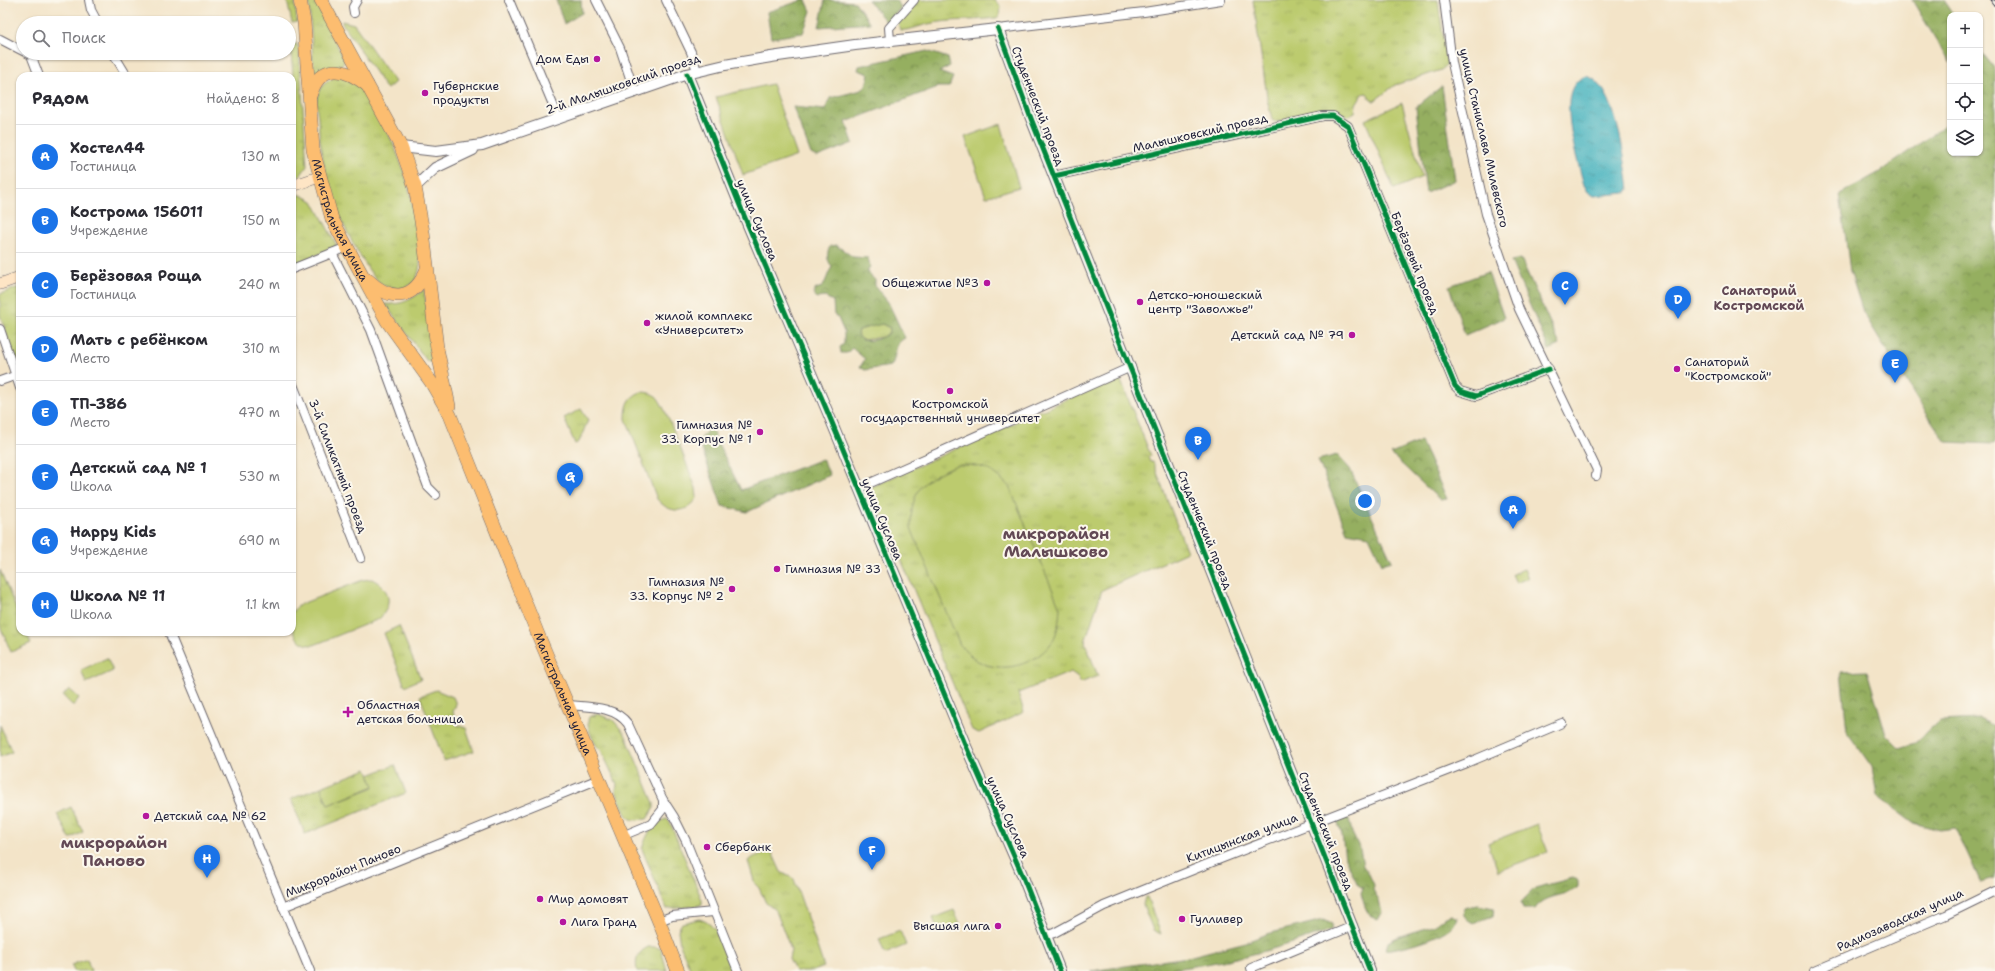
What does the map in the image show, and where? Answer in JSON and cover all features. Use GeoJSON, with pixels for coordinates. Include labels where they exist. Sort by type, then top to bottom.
{"type":"FeatureCollection","features":[{"type":"Feature","properties":{"kind":"highway","name":"Магистральная улица"},"geometry":{"type":"LineString","coordinates":[[300,0],[304,22],[313,150],[319,177],[332,219],[387,321],[431,382],[450,415],[622,836],[659,921],[678,971]]}},
{"type":"Feature","properties":{"kind":"highway","name":"Магистральная улица"},"geometry":{"type":"LineString","coordinates":[[321,0],[401,147],[415,187],[423,232],[426,269],[437,348],[450,415]]}},
{"type":"Feature","properties":{"kind":"highway"},"geometry":{"type":"LineString","coordinates":[[309,100],[317,80],[331,71],[347,72],[368,86]]}},
{"type":"Feature","properties":{"kind":"highway"},"geometry":{"type":"LineString","coordinates":[[364,276],[380,291],[388,295],[400,296],[416,286],[423,279],[426,269]]}},
{"type":"Feature","properties":{"kind":"main road"},"geometry":{"type":"LineString","coordinates":[[296,185],[319,177]]}},
{"type":"Feature","properties":{"kind":"main road"},"geometry":{"type":"LineString","coordinates":[[0,284],[16,278]]}},
{"type":"Feature","properties":{"kind":"street"},"geometry":{"type":"LineString","coordinates":[[89,0],[91,10],[94,16]]}},
{"type":"Feature","properties":{"kind":"street"},"geometry":{"type":"LineString","coordinates":[[354,13],[353,7],[357,0]]}},
{"type":"Feature","properties":{"kind":"street"},"geometry":{"type":"LineString","coordinates":[[509,0],[559,119]]}},
{"type":"Feature","properties":{"kind":"street"},"geometry":{"type":"LineString","coordinates":[[596,0],[620,48],[635,93]]}},
{"type":"Feature","properties":{"kind":"street"},"geometry":{"type":"LineString","coordinates":[[666,0],[691,52],[692,72]]}},
{"type":"Feature","properties":{"kind":"street"},"geometry":{"type":"LineString","coordinates":[[890,40],[889,28],[914,0]]}},
{"type":"Feature","properties":{"kind":"street"},"geometry":{"type":"LineString","coordinates":[[998,28],[1144,12],[1221,0]]}},
{"type":"Feature","properties":{"kind":"street","name":"улица Станислава Милевского"},"geometry":{"type":"LineString","coordinates":[[1444,0],[1452,63],[1486,214],[1519,309],[1597,470],[1596,476]]}},
{"type":"Feature","properties":{"kind":"street","name":"2-й Малышковский проезд"},"geometry":{"type":"LineString","coordinates":[[401,147],[436,152],[482,145],[692,72],[767,57],[890,40],[998,28]]}},
{"type":"Feature","properties":{"kind":"street","name":"Студенческий проезд"},"geometry":{"type":"LineString","coordinates":[[998,28],[1054,176],[1370,971]]}},
{"type":"Feature","properties":{"kind":"street"},"geometry":{"type":"LineString","coordinates":[[0,39],[16,47]]}},
{"type":"Feature","properties":{"kind":"street"},"geometry":{"type":"LineString","coordinates":[[33,60],[37,72]]}},
{"type":"Feature","properties":{"kind":"street"},"geometry":{"type":"LineString","coordinates":[[117,60],[125,72]]}},
{"type":"Feature","properties":{"kind":"street","name":"улица Суслова"},"geometry":{"type":"LineString","coordinates":[[692,72],[745,218],[965,744],[1021,872],[1060,971]]}},
{"type":"Feature","properties":{"kind":"street","name":"Малышковский проезд"},"geometry":{"type":"LineString","coordinates":[[1054,176],[1323,116],[1333,116],[1348,126]]}},
{"type":"Feature","properties":{"kind":"street","name":"Берёзовый проезд"},"geometry":{"type":"LineString","coordinates":[[1348,126],[1455,386],[1460,391],[1476,396],[1549,369]]}},
{"type":"Feature","properties":{"kind":"street"},"geometry":{"type":"LineString","coordinates":[[415,187],[435,168],[482,145]]}},
{"type":"Feature","properties":{"kind":"street"},"geometry":{"type":"LineString","coordinates":[[296,267],[347,247]]}},
{"type":"Feature","properties":{"kind":"street"},"geometry":{"type":"LineString","coordinates":[[332,253],[371,330],[428,487],[436,495]]}},
{"type":"Feature","properties":{"kind":"street"},"geometry":{"type":"LineString","coordinates":[[0,329],[16,370]]}},
{"type":"Feature","properties":{"kind":"street"},"geometry":{"type":"LineString","coordinates":[[858,488],[1131,367]]}},
{"type":"Feature","properties":{"kind":"street"},"geometry":{"type":"LineString","coordinates":[[0,381],[16,376]]}},
{"type":"Feature","properties":{"kind":"street","name":"3-й Силикатный проезд"},"geometry":{"type":"LineString","coordinates":[[296,392],[361,558]]}},
{"type":"Feature","properties":{"kind":"street","name":"Микрорайон Паново"},"geometry":{"type":"LineString","coordinates":[[171,636],[283,908],[599,779]]}},
{"type":"Feature","properties":{"kind":"street"},"geometry":{"type":"LineString","coordinates":[[568,705],[614,712],[623,716],[663,800],[674,817],[686,841],[713,912],[738,971]]}},
{"type":"Feature","properties":{"kind":"street","name":"Китицынская улица"},"geometry":{"type":"LineString","coordinates":[[1045,936],[1054,934],[1104,906],[1467,763],[1562,723]]}},
{"type":"Feature","properties":{"kind":"street"},"geometry":{"type":"LineString","coordinates":[[622,836],[654,820],[663,809],[663,800]]}},
{"type":"Feature","properties":{"kind":"street","name":"Радиозаводская улица"},"geometry":{"type":"LineString","coordinates":[[1814,971],[1946,915],[1995,891]]}},
{"type":"Feature","properties":{"kind":"street"},"geometry":{"type":"LineString","coordinates":[[283,908],[310,971]]}},
{"type":"Feature","properties":{"kind":"street"},"geometry":{"type":"LineString","coordinates":[[659,921],[672,916],[713,912]]}},
{"type":"Feature","properties":{"kind":"street"},"geometry":{"type":"LineString","coordinates":[[1252,970],[1353,926]]}},
{"type":"Feature","properties":{"kind":"green space"},"geometry":{"type":"Polygon","coordinates":[[[287,0],[295,0],[297,22],[296,16],[290,16],[287,0]]]}},
{"type":"Feature","properties":{"kind":"green space"},"geometry":{"type":"Polygon","coordinates":[[[309,0],[315,0],[345,61],[340,66],[314,76],[309,0]]]}},
{"type":"Feature","properties":{"kind":"green space"},"geometry":{"type":"Polygon","coordinates":[[[556,0],[581,0],[582,13],[564,24],[556,0]]]}},
{"type":"Feature","properties":{"kind":"green space"},"geometry":{"type":"Polygon","coordinates":[[[806,0],[811,11],[803,33],[771,38],[767,12],[806,0]]]}},
{"type":"Feature","properties":{"kind":"green space"},"geometry":{"type":"Polygon","coordinates":[[[825,0],[855,2],[870,23],[819,27],[825,0]]]}},
{"type":"Feature","properties":{"kind":"green space"},"geometry":{"type":"Polygon","coordinates":[[[868,0],[896,0],[901,7],[888,24],[868,0]]]}},
{"type":"Feature","properties":{"kind":"green space"},"geometry":{"type":"Polygon","coordinates":[[[917,0],[995,0],[1001,6],[1000,15],[997,18],[937,22],[900,30],[898,23],[917,0]]]}},
{"type":"Feature","properties":{"kind":"green space"},"geometry":{"type":"Polygon","coordinates":[[[1253,0],[1438,0],[1447,65],[1441,70],[1395,85],[1374,101],[1372,101],[1367,93],[1362,94],[1356,104],[1355,112],[1348,116],[1324,112],[1276,122],[1272,119],[1268,103],[1253,0]]]}},
{"type":"Feature","properties":{"kind":"green space"},"geometry":{"type":"Polygon","coordinates":[[[1912,0],[1944,0],[1952,12],[1947,12],[1947,58],[1912,0]]]}},
{"type":"Feature","properties":{"kind":"green space"},"geometry":{"type":"Polygon","coordinates":[[[342,21],[354,24],[395,82],[387,89],[342,23],[342,21]]]}},
{"type":"Feature","properties":{"kind":"green space"},"geometry":{"type":"Polygon","coordinates":[[[296,44],[299,50],[307,166],[300,176],[296,178],[296,72],[293,72],[292,60],[296,60],[296,44]]]}},
{"type":"Feature","properties":{"kind":"green space"},"geometry":{"type":"Polygon","coordinates":[[[927,51],[948,58],[950,66],[939,72],[953,77],[949,87],[938,87],[846,122],[853,143],[817,157],[811,154],[793,107],[825,110],[830,98],[862,90],[866,85],[869,74],[858,70],[859,66],[927,51]]]}},
{"type":"Feature","properties":{"kind":"green space"},"geometry":{"type":"Polygon","coordinates":[[[1983,54],[1995,69],[1995,443],[1993,444],[1946,442],[1918,401],[1863,312],[1850,271],[1840,194],[1878,173],[1947,124],[1947,156],[1983,156],[1983,54]]]}},
{"type":"Feature","properties":{"kind":"green space"},"geometry":{"type":"Polygon","coordinates":[[[337,76],[343,76],[356,84],[369,99],[383,122],[405,174],[411,195],[420,243],[420,260],[418,274],[412,284],[402,288],[395,289],[386,287],[377,280],[370,271],[351,240],[330,190],[319,136],[316,106],[319,91],[323,85],[337,76]]]}},
{"type":"Feature","properties":{"kind":"green space"},"geometry":{"type":"Polygon","coordinates":[[[772,84],[797,156],[743,175],[716,97],[772,84]]]}},
{"type":"Feature","properties":{"kind":"green space"},"geometry":{"type":"Polygon","coordinates":[[[1442,86],[1455,180],[1426,193],[1416,107],[1442,86]]]}},
{"type":"Feature","properties":{"kind":"green space"},"geometry":{"type":"Polygon","coordinates":[[[1402,103],[1422,177],[1394,189],[1365,120],[1402,103]]]}},
{"type":"Feature","properties":{"kind":"green space"},"geometry":{"type":"Polygon","coordinates":[[[1001,124],[1019,187],[986,197],[965,137],[1001,124]]]}},
{"type":"Feature","properties":{"kind":"green space"},"geometry":{"type":"Polygon","coordinates":[[[296,194],[301,195],[313,201],[337,246],[296,264],[296,194]]]}},
{"type":"Feature","properties":{"kind":"green space"},"geometry":{"type":"Polygon","coordinates":[[[836,245],[853,257],[868,258],[870,266],[867,272],[875,280],[875,286],[888,302],[905,338],[898,344],[891,366],[865,370],[860,367],[865,359],[852,348],[847,353],[841,353],[840,347],[844,343],[844,332],[838,318],[834,315],[833,301],[825,297],[817,298],[813,293],[816,289],[822,287],[832,267],[828,257],[830,246],[836,245]],[[882,324],[859,330],[858,335],[862,340],[876,340],[889,333],[890,328],[882,324]]]}},
{"type":"Feature","properties":{"kind":"green space"},"geometry":{"type":"Polygon","coordinates":[[[1521,259],[1560,345],[1549,350],[1511,261],[1521,259]]]}},
{"type":"Feature","properties":{"kind":"green space"},"geometry":{"type":"Polygon","coordinates":[[[1488,272],[1504,318],[1465,335],[1449,286],[1488,272]]]}},
{"type":"Feature","properties":{"kind":"green space"},"geometry":{"type":"Polygon","coordinates":[[[16,288],[16,361],[0,315],[0,294],[16,288]]]}},
{"type":"Feature","properties":{"kind":"green space"},"geometry":{"type":"Polygon","coordinates":[[[424,289],[433,359],[431,362],[427,361],[385,304],[402,303],[424,289]]]}},
{"type":"Feature","properties":{"kind":"green space"},"geometry":{"type":"Polygon","coordinates":[[[874,324],[882,324],[890,328],[889,333],[883,337],[862,340],[858,335],[859,330],[874,324]]]}},
{"type":"Feature","properties":{"kind":"green space"},"geometry":{"type":"Polygon","coordinates":[[[1119,376],[1151,456],[1148,457],[1150,462],[1153,462],[1187,552],[1102,590],[1085,642],[1098,676],[1080,683],[1078,677],[1071,672],[1018,693],[1024,712],[979,733],[972,730],[871,487],[1119,376]]]}},
{"type":"Feature","properties":{"kind":"green space"},"geometry":{"type":"Polygon","coordinates":[[[641,392],[656,396],[660,402],[671,425],[696,488],[697,498],[688,507],[683,509],[677,510],[666,507],[657,499],[626,419],[629,402],[633,396],[641,392]]]}},
{"type":"Feature","properties":{"kind":"green space"},"geometry":{"type":"Polygon","coordinates":[[[581,409],[588,420],[579,442],[575,444],[564,418],[581,409]]]}},
{"type":"Feature","properties":{"kind":"green space"},"geometry":{"type":"Polygon","coordinates":[[[710,427],[741,490],[822,459],[830,475],[747,512],[722,506],[699,441],[710,427]]]}},
{"type":"Feature","properties":{"kind":"green space"},"geometry":{"type":"Polygon","coordinates":[[[1421,441],[1447,499],[1440,500],[1391,454],[1421,441]]]}},
{"type":"Feature","properties":{"kind":"green space"},"geometry":{"type":"Polygon","coordinates":[[[1337,455],[1350,469],[1392,561],[1382,564],[1369,536],[1347,532],[1318,460],[1337,455]]]}},
{"type":"Feature","properties":{"kind":"green space"},"geometry":{"type":"Polygon","coordinates":[[[957,465],[974,466],[987,469],[998,476],[1010,488],[1060,608],[1058,628],[1052,642],[1042,653],[1023,664],[1003,667],[982,663],[973,658],[960,645],[911,528],[913,504],[921,487],[935,475],[957,465]]]}},
{"type":"Feature","properties":{"kind":"green space"},"geometry":{"type":"Polygon","coordinates":[[[1524,569],[1528,578],[1516,583],[1512,574],[1524,569]]]}},
{"type":"Feature","properties":{"kind":"green space"},"geometry":{"type":"Polygon","coordinates":[[[0,570],[16,608],[16,636],[28,636],[31,643],[11,652],[0,626],[0,570]]]}},
{"type":"Feature","properties":{"kind":"green space"},"geometry":{"type":"Polygon","coordinates":[[[372,579],[383,587],[386,592],[388,597],[387,608],[379,619],[314,645],[304,643],[297,638],[296,608],[301,604],[363,580],[372,579]]]}},
{"type":"Feature","properties":{"kind":"green space"},"geometry":{"type":"Polygon","coordinates":[[[399,626],[421,679],[405,686],[384,633],[399,626]]]}},
{"type":"Feature","properties":{"kind":"green space"},"geometry":{"type":"Polygon","coordinates":[[[107,658],[113,671],[86,683],[81,670],[107,658]]]}},
{"type":"Feature","properties":{"kind":"green space"},"geometry":{"type":"Polygon","coordinates":[[[1867,671],[1886,734],[1900,748],[1915,743],[1939,721],[1979,719],[1995,726],[1995,879],[1981,883],[1955,828],[1940,830],[1913,823],[1877,796],[1872,767],[1847,732],[1841,672],[1867,671]]]}},
{"type":"Feature","properties":{"kind":"green space"},"geometry":{"type":"Polygon","coordinates":[[[69,689],[79,698],[73,706],[63,696],[69,689]]]}},
{"type":"Feature","properties":{"kind":"green space"},"geometry":{"type":"Polygon","coordinates":[[[436,690],[453,697],[456,704],[453,712],[457,725],[466,728],[474,751],[444,761],[420,696],[436,690]]]}},
{"type":"Feature","properties":{"kind":"green space"},"geometry":{"type":"Polygon","coordinates":[[[598,714],[613,720],[625,734],[654,803],[654,808],[647,819],[633,820],[625,813],[616,791],[617,784],[601,750],[596,744],[589,730],[589,717],[598,714]]]}},
{"type":"Feature","properties":{"kind":"green space"},"geometry":{"type":"Polygon","coordinates":[[[0,725],[12,752],[0,757],[0,725]]]}},
{"type":"Feature","properties":{"kind":"green space"},"geometry":{"type":"Polygon","coordinates":[[[395,765],[406,793],[305,834],[291,799],[321,787],[328,805],[374,787],[369,775],[395,765]]]}},
{"type":"Feature","properties":{"kind":"green space"},"geometry":{"type":"Polygon","coordinates":[[[367,769],[374,786],[328,805],[321,787],[367,769]]]}},
{"type":"Feature","properties":{"kind":"green space"},"geometry":{"type":"Polygon","coordinates":[[[71,807],[83,832],[70,839],[57,814],[71,807]]]}},
{"type":"Feature","properties":{"kind":"green space"},"geometry":{"type":"Polygon","coordinates":[[[1342,817],[1349,819],[1352,833],[1360,849],[1363,866],[1368,872],[1374,885],[1373,890],[1379,900],[1382,913],[1378,920],[1368,913],[1361,893],[1363,888],[1358,885],[1345,858],[1342,835],[1337,821],[1342,817]]]}},
{"type":"Feature","properties":{"kind":"green space"},"geometry":{"type":"Polygon","coordinates":[[[666,819],[669,820],[702,900],[702,904],[698,906],[667,909],[642,849],[653,827],[666,819]]]}},
{"type":"Feature","properties":{"kind":"green space"},"geometry":{"type":"Polygon","coordinates":[[[1537,824],[1548,852],[1498,871],[1488,843],[1537,824]]]}},
{"type":"Feature","properties":{"kind":"green space"},"geometry":{"type":"Polygon","coordinates":[[[771,850],[781,872],[794,879],[824,967],[813,971],[795,971],[789,959],[791,950],[776,911],[766,903],[759,888],[755,884],[748,861],[771,850]]]}},
{"type":"Feature","properties":{"kind":"green space"},"geometry":{"type":"Polygon","coordinates":[[[1573,878],[1578,881],[1578,887],[1567,893],[1545,900],[1535,909],[1523,909],[1521,902],[1535,888],[1573,878]]]}},
{"type":"Feature","properties":{"kind":"green space"},"geometry":{"type":"Polygon","coordinates":[[[1145,897],[1147,897],[1161,934],[1153,930],[1143,905],[1145,897]]]}},
{"type":"Feature","properties":{"kind":"green space"},"geometry":{"type":"Polygon","coordinates":[[[1478,905],[1494,908],[1493,916],[1473,923],[1465,917],[1464,908],[1478,905]]]}},
{"type":"Feature","properties":{"kind":"green space"},"geometry":{"type":"Polygon","coordinates":[[[954,910],[960,925],[939,933],[933,918],[954,910]]]}},
{"type":"Feature","properties":{"kind":"green space"},"geometry":{"type":"Polygon","coordinates":[[[1451,915],[1458,918],[1446,931],[1437,936],[1415,944],[1386,950],[1388,942],[1393,939],[1434,925],[1445,917],[1451,915]]]}},
{"type":"Feature","properties":{"kind":"green space"},"geometry":{"type":"Polygon","coordinates":[[[699,919],[706,922],[717,933],[725,948],[733,971],[691,971],[680,945],[678,930],[682,923],[699,919]]]}},
{"type":"Feature","properties":{"kind":"green space"},"geometry":{"type":"Polygon","coordinates":[[[1323,920],[1332,924],[1331,930],[1310,938],[1246,956],[1203,965],[1158,971],[1091,971],[1188,957],[1246,942],[1267,934],[1323,920]]]}},
{"type":"Feature","properties":{"kind":"green space"},"geometry":{"type":"Polygon","coordinates":[[[900,931],[906,945],[885,954],[879,939],[900,931]]]}},
{"type":"Feature","properties":{"kind":"green space"},"geometry":{"type":"Polygon","coordinates":[[[648,947],[656,947],[661,949],[667,971],[637,971],[636,963],[639,954],[648,947]]]}},
{"type":"Feature","properties":{"kind":"green space"},"geometry":{"type":"Polygon","coordinates":[[[87,959],[91,971],[74,971],[71,965],[87,959]]]}},
{"type":"Feature","properties":{"kind":"water"},"geometry":{"type":"Polygon","coordinates":[[[1586,76],[1596,81],[1604,91],[1611,105],[1621,139],[1626,170],[1629,190],[1625,193],[1594,196],[1588,192],[1584,185],[1569,120],[1569,106],[1570,94],[1574,85],[1579,79],[1586,76]]]}},
{"type":"Feature","properties":{"kind":"railway"},"geometry":{"type":"LineString","coordinates":[[1992,0],[1995,4]]}},
{"type":"Feature","properties":{"kind":"cycle path"},"geometry":{"type":"LineString","coordinates":[[998,29],[1030,116],[1370,971]]}},
{"type":"Feature","properties":{"kind":"cycle path"},"geometry":{"type":"LineString","coordinates":[[687,74],[745,218],[828,413],[965,744],[1021,872],[1060,971]]}},
{"type":"Feature","properties":{"kind":"cycle path"},"geometry":{"type":"LineString","coordinates":[[1054,176],[1323,116],[1333,116],[1348,126],[1455,386],[1460,391],[1476,396],[1549,369]]}},
{"type":"Feature","properties":{"kind":"place","name":"Дом Еды"},"geometry":{"type":"Point","coordinates":[597,59]}},
{"type":"Feature","properties":{"kind":"place","name":"Губернские продукты"},"geometry":{"type":"Point","coordinates":[425,93]}},
{"type":"Feature","properties":{"kind":"place","name":"Общежитие №3"},"geometry":{"type":"Point","coordinates":[987,283]}},
{"type":"Feature","properties":{"kind":"place","name":"Детско-юношеский центр \"Заволжье\""},"geometry":{"type":"Point","coordinates":[1140,302]}},
{"type":"Feature","properties":{"kind":"place","name":"Берёзовая Роща"},"geometry":{"type":"Point","coordinates":[1565,305]}},
{"type":"Feature","properties":{"kind":"place","name":"Мать с ребёнком"},"geometry":{"type":"Point","coordinates":[1678,319]}},
{"type":"Feature","properties":{"kind":"place","name":"жилой комплекс «Университет»"},"geometry":{"type":"Point","coordinates":[647,323]}},
{"type":"Feature","properties":{"kind":"place","name":"Детский сад № 79"},"geometry":{"type":"Point","coordinates":[1352,335]}},
{"type":"Feature","properties":{"kind":"place","name":"Санаторий \"Костромской\""},"geometry":{"type":"Point","coordinates":[1677,369]}},
{"type":"Feature","properties":{"kind":"place","name":"ТП-386"},"geometry":{"type":"Point","coordinates":[1895,383]}},
{"type":"Feature","properties":{"kind":"place","name":"Костромской государственный университет"},"geometry":{"type":"Point","coordinates":[950,391]}},
{"type":"Feature","properties":{"kind":"place","name":"Гимназия № 33. Корпус № 1"},"geometry":{"type":"Point","coordinates":[760,432]}},
{"type":"Feature","properties":{"kind":"place","name":"Кострома 156011"},"geometry":{"type":"Point","coordinates":[1198,460]}},
{"type":"Feature","properties":{"kind":"place","name":"Happy Kids"},"geometry":{"type":"Point","coordinates":[570,496]}},
{"type":"Feature","properties":{"kind":"place","name":"Хостел44"},"geometry":{"type":"Point","coordinates":[1513,529]}},
{"type":"Feature","properties":{"kind":"place","name":"Гимназия № 33"},"geometry":{"type":"Point","coordinates":[777,569]}},
{"type":"Feature","properties":{"kind":"place","name":"Гимназия № 33. Корпус № 2"},"geometry":{"type":"Point","coordinates":[732,589]}},
{"type":"Feature","properties":{"kind":"place","name":"Областная детская больница"},"geometry":{"type":"Point","coordinates":[348,712]}},
{"type":"Feature","properties":{"kind":"place","name":"Детский сад № 62"},"geometry":{"type":"Point","coordinates":[146,816]}},
{"type":"Feature","properties":{"kind":"place","name":"Сбербанк"},"geometry":{"type":"Point","coordinates":[707,847]}},
{"type":"Feature","properties":{"kind":"place","name":"Детский сад № 1"},"geometry":{"type":"Point","coordinates":[872,870]}},
{"type":"Feature","properties":{"kind":"place","name":"Школа № 11"},"geometry":{"type":"Point","coordinates":[207,878]}},
{"type":"Feature","properties":{"kind":"place","name":"Мир домовят"},"geometry":{"type":"Point","coordinates":[540,899]}},
{"type":"Feature","properties":{"kind":"place","name":"Гулливер"},"geometry":{"type":"Point","coordinates":[1182,919]}},
{"type":"Feature","properties":{"kind":"place","name":"Лига Гранд"},"geometry":{"type":"Point","coordinates":[563,922]}},
{"type":"Feature","properties":{"kind":"place","name":"Высшая лига"},"geometry":{"type":"Point","coordinates":[998,926]}},
{"type":"Feature","properties":{"kind":"district","name":"Санаторий Костромской"},"geometry":{"type":"Point","coordinates":[1759,298]}},
{"type":"Feature","properties":{"kind":"district","name":"микрорайон Малышково"},"geometry":{"type":"Point","coordinates":[1056,542]}},
{"type":"Feature","properties":{"kind":"district","name":"микрорайон Паново"},"geometry":{"type":"Point","coordinates":[114,851]}}]}
